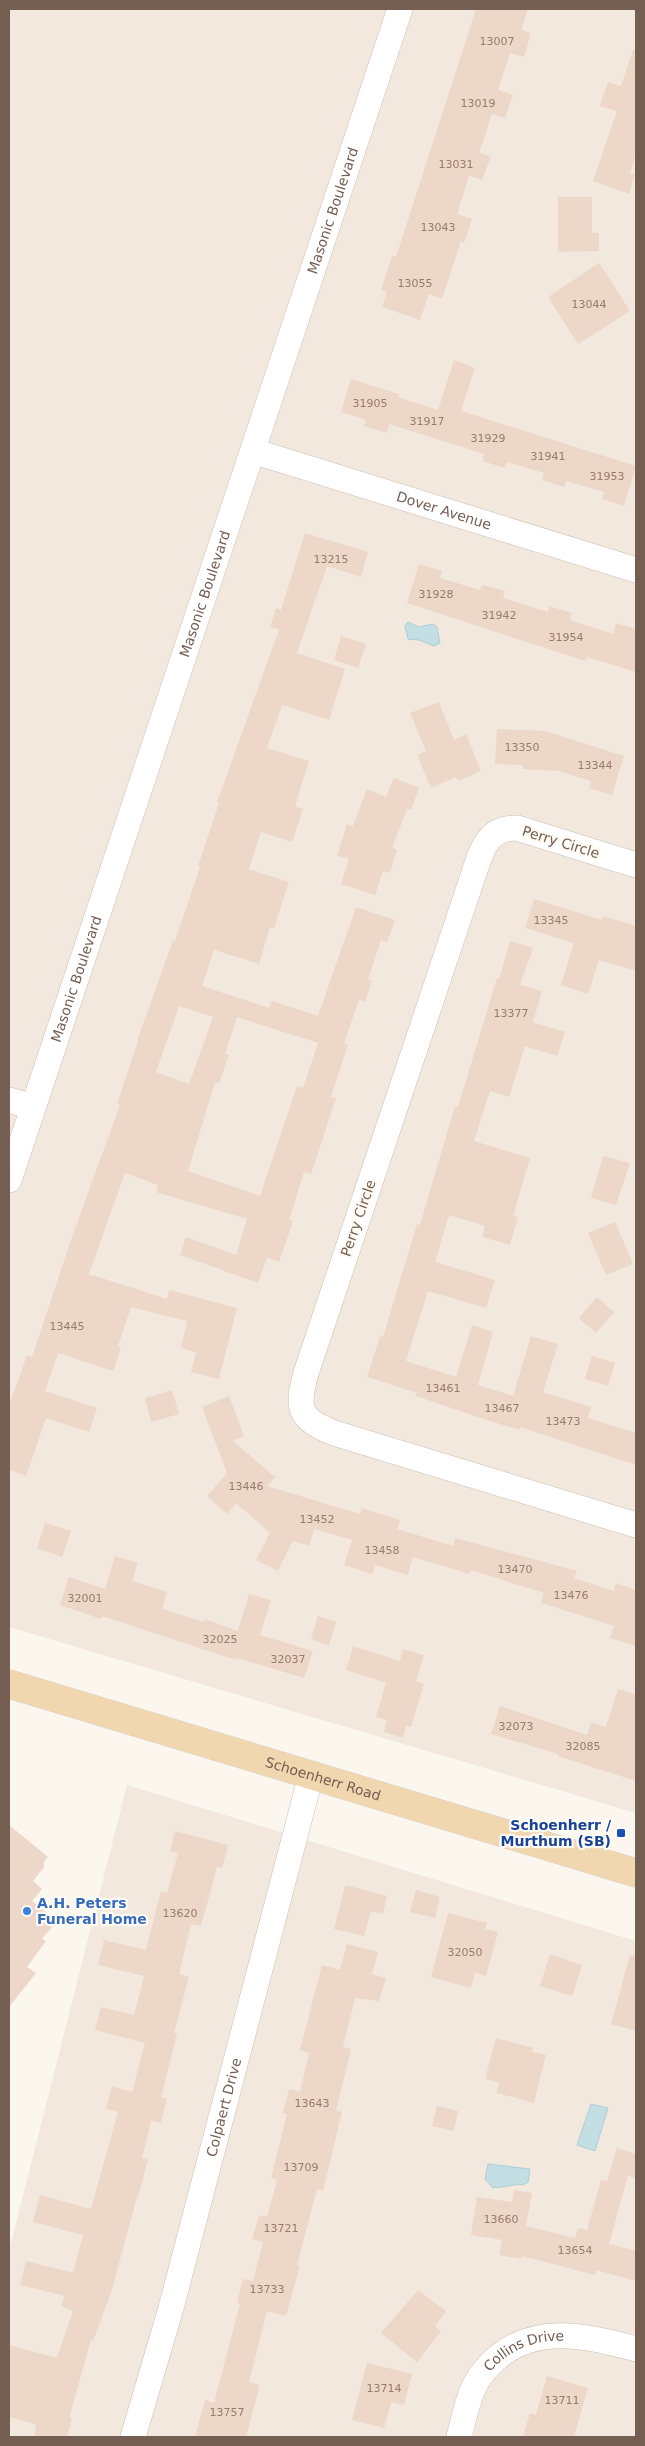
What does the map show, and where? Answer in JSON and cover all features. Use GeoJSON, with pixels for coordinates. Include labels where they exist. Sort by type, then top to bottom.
{"type":"FeatureCollection","features":[{"type":"Feature","properties":{"kind":"main road","name":"Schoenherr Road"},"geometry":{"type":"LineString","coordinates":[[9,1684],[636,1873]]}},
{"type":"Feature","properties":{"kind":"street","name":"Masonic Boulevard"},"geometry":{"type":"LineString","coordinates":[[9,1180],[400,9]]}},
{"type":"Feature","properties":{"kind":"street","name":"Dover Avenue"},"geometry":{"type":"LineString","coordinates":[[253,451],[636,570]]}},
{"type":"Feature","properties":{"kind":"street","name":"Perry Circle"},"geometry":{"type":"LineString","coordinates":[[636,865],[518,828],[500,830],[490,837],[483,847],[300,1393],[300,1407],[306,1418],[318,1427],[636,1525]]}},
{"type":"Feature","properties":{"kind":"street"},"geometry":{"type":"LineString","coordinates":[[9,1100],[33,1107]]}},
{"type":"Feature","properties":{"kind":"street","name":"Colpaert Drive"},"geometry":{"type":"LineString","coordinates":[[133,2437],[171,2308],[311,1775]]}},
{"type":"Feature","properties":{"kind":"street","name":"Collins Drive"},"geometry":{"type":"LineString","coordinates":[[459,2437],[476,2382],[491,2363],[509,2348],[530,2338],[556,2335],[578,2336],[636,2349]]}},
{"type":"Feature","properties":{"kind":"shaded area"},"geometry":{"type":"Polygon","coordinates":[[[9,9],[636,9],[636,1813],[9,1627],[9,9]]]}},
{"type":"Feature","properties":{"kind":"shaded area"},"geometry":{"type":"Polygon","coordinates":[[[127,1785],[636,1941],[636,2437],[9,2437],[9,2251],[127,1785]]]}},
{"type":"Feature","properties":{"kind":"water"},"geometry":{"type":"Polygon","coordinates":[[[408,622],[419,627],[433,624],[437,627],[440,643],[434,646],[419,640],[408,639],[405,626],[408,622]]]}},
{"type":"Feature","properties":{"kind":"water"},"geometry":{"type":"Polygon","coordinates":[[[591,2104],[608,2108],[595,2151],[577,2145],[591,2104]]]}},
{"type":"Feature","properties":{"kind":"water"},"geometry":{"type":"Polygon","coordinates":[[[488,2164],[530,2169],[528,2182],[523,2185],[492,2187],[485,2179],[488,2164]]]}},
{"type":"Feature","properties":{"kind":"building"},"geometry":{"type":"Polygon","coordinates":[[[476,9],[528,9],[521,30],[531,33],[524,57],[510,53],[498,90],[513,95],[505,118],[492,114],[479,153],[491,156],[482,180],[469,176],[457,214],[472,219],[464,243],[461,241],[442,299],[429,294],[420,320],[382,307],[387,292],[381,290],[392,256],[396,257],[476,9]]]}},
{"type":"Feature","properties":{"kind":"building"},"geometry":{"type":"Polygon","coordinates":[[[633,50],[636,51],[636,154],[630,173],[635,174],[629,194],[593,181],[617,111],[600,106],[608,82],[621,86],[633,50]]]}},
{"type":"Feature","properties":{"kind":"building"},"geometry":{"type":"Polygon","coordinates":[[[558,197],[592,197],[592,233],[599,233],[599,251],[558,252],[558,197]]]}},
{"type":"Feature","properties":{"kind":"building"},"geometry":{"type":"Polygon","coordinates":[[[599,263],[630,311],[578,344],[548,297],[599,263]]]}},
{"type":"Feature","properties":{"kind":"building"},"geometry":{"type":"Polygon","coordinates":[[[454,360],[475,368],[461,411],[636,466],[624,506],[602,499],[604,492],[566,481],[564,487],[542,480],[544,473],[507,462],[505,468],[482,461],[484,454],[389,424],[387,433],[364,426],[366,420],[341,412],[351,379],[399,394],[398,397],[438,410],[454,360]]]}},
{"type":"Feature","properties":{"kind":"building"},"geometry":{"type":"Polygon","coordinates":[[[305,533],[368,552],[361,577],[327,566],[297,653],[345,669],[329,720],[282,705],[267,748],[309,761],[295,806],[303,809],[292,842],[261,832],[249,869],[289,882],[274,928],[270,927],[259,964],[214,950],[202,986],[269,1008],[272,1001],[318,1016],[356,907],[395,920],[387,942],[381,940],[368,979],[372,980],[365,1002],[359,1000],[344,1043],[348,1045],[331,1097],[336,1098],[311,1174],[304,1172],[289,1220],[293,1221],[279,1262],[267,1258],[258,1283],[180,1255],[186,1237],[236,1255],[247,1219],[156,1192],[158,1185],[125,1173],[89,1274],[167,1299],[169,1290],[237,1308],[219,1379],[191,1372],[196,1352],[181,1348],[187,1321],[131,1307],[118,1346],[121,1347],[113,1371],[58,1353],[45,1391],[97,1408],[89,1432],[46,1418],[26,1476],[9,1470],[9,1406],[27,1355],[32,1357],[72,1237],[120,1105],[117,1104],[137,1041],[173,940],[175,941],[200,867],[198,866],[219,803],[217,802],[279,630],[270,627],[276,608],[281,610],[305,533]],[[179,1006],[156,1072],[189,1084],[213,1017],[179,1006]],[[237,1017],[225,1054],[229,1055],[219,1083],[215,1082],[188,1171],[260,1196],[297,1086],[303,1088],[318,1043],[237,1017]]]}},
{"type":"Feature","properties":{"kind":"building"},"geometry":{"type":"Polygon","coordinates":[[[419,564],[442,571],[440,578],[480,590],[482,585],[505,591],[503,598],[548,612],[549,606],[572,613],[570,620],[613,634],[616,623],[636,629],[636,672],[587,657],[585,661],[407,603],[419,564]]]}},
{"type":"Feature","properties":{"kind":"building"},"geometry":{"type":"Polygon","coordinates":[[[341,636],[366,644],[358,668],[334,660],[341,636]]]}},
{"type":"Feature","properties":{"kind":"building"},"geometry":{"type":"Polygon","coordinates":[[[439,702],[454,740],[466,734],[481,771],[458,781],[456,777],[431,788],[417,755],[426,751],[410,713],[439,702]]]}},
{"type":"Feature","properties":{"kind":"building"},"geometry":{"type":"Polygon","coordinates":[[[497,729],[545,731],[624,756],[612,795],[589,788],[591,781],[559,771],[523,769],[523,765],[495,764],[497,729]]]}},
{"type":"Feature","properties":{"kind":"building"},"geometry":{"type":"Polygon","coordinates":[[[394,778],[419,788],[411,810],[407,809],[392,848],[397,850],[390,873],[383,871],[375,895],[341,884],[349,859],[337,856],[347,824],[353,826],[367,789],[386,797],[394,778]]]}},
{"type":"Feature","properties":{"kind":"building"},"geometry":{"type":"Polygon","coordinates":[[[534,899],[602,920],[603,916],[636,926],[636,971],[599,960],[588,994],[561,985],[574,943],[525,928],[534,899]]]}},
{"type":"Feature","properties":{"kind":"building"},"geometry":{"type":"Polygon","coordinates":[[[510,941],[533,948],[520,985],[542,991],[533,1022],[565,1032],[557,1056],[525,1046],[509,1097],[490,1091],[474,1141],[530,1158],[513,1216],[518,1217],[510,1245],[482,1237],[485,1226],[449,1215],[435,1262],[495,1280],[486,1308],[428,1291],[406,1361],[456,1377],[472,1325],[493,1332],[478,1385],[513,1396],[531,1336],[558,1344],[543,1392],[591,1407],[588,1418],[636,1433],[636,1465],[520,1427],[519,1430],[475,1416],[416,1396],[417,1393],[367,1377],[380,1336],[383,1337],[417,1224],[420,1225],[455,1106],[458,1107],[510,941]]]}},
{"type":"Feature","properties":{"kind":"building"},"geometry":{"type":"Polygon","coordinates":[[[603,1156],[630,1163],[616,1205],[591,1198],[603,1156]]]}},
{"type":"Feature","properties":{"kind":"building"},"geometry":{"type":"Polygon","coordinates":[[[615,1222],[633,1264],[606,1275],[588,1233],[615,1222]]]}},
{"type":"Feature","properties":{"kind":"building"},"geometry":{"type":"Polygon","coordinates":[[[597,1297],[614,1312],[596,1333],[579,1318],[597,1297]]]}},
{"type":"Feature","properties":{"kind":"building"},"geometry":{"type":"Polygon","coordinates":[[[592,1356],[615,1363],[608,1386],[585,1379],[592,1356]]]}},
{"type":"Feature","properties":{"kind":"building"},"geometry":{"type":"Polygon","coordinates":[[[172,1390],[179,1414],[151,1422],[145,1398],[172,1390]]]}},
{"type":"Feature","properties":{"kind":"building"},"geometry":{"type":"Polygon","coordinates":[[[229,1396],[244,1436],[233,1441],[275,1477],[267,1486],[360,1514],[362,1508],[400,1520],[397,1529],[453,1546],[455,1538],[577,1571],[574,1578],[614,1591],[616,1583],[636,1590],[636,1646],[610,1638],[614,1626],[541,1603],[544,1593],[471,1570],[470,1574],[413,1557],[408,1575],[375,1565],[372,1574],[344,1565],[352,1540],[314,1529],[309,1546],[293,1541],[278,1571],[256,1560],[270,1533],[236,1503],[227,1514],[207,1496],[227,1473],[202,1407],[229,1396]]]}},
{"type":"Feature","properties":{"kind":"building"},"geometry":{"type":"Polygon","coordinates":[[[45,1523],[71,1531],[62,1557],[37,1548],[45,1523]]]}},
{"type":"Feature","properties":{"kind":"building"},"geometry":{"type":"Polygon","coordinates":[[[115,1556],[138,1563],[132,1581],[167,1592],[162,1609],[204,1622],[205,1619],[238,1631],[249,1594],[271,1600],[260,1635],[313,1651],[304,1678],[237,1658],[236,1660],[102,1616],[101,1619],[60,1605],[69,1577],[105,1589],[115,1556]]]}},
{"type":"Feature","properties":{"kind":"building"},"geometry":{"type":"Polygon","coordinates":[[[318,1616],[336,1622],[329,1646],[311,1639],[318,1616]]]}},
{"type":"Feature","properties":{"kind":"building"},"geometry":{"type":"Polygon","coordinates":[[[353,1646],[400,1661],[403,1649],[424,1655],[416,1681],[424,1684],[411,1727],[406,1726],[403,1738],[384,1732],[387,1720],[376,1717],[386,1683],[346,1670],[353,1646]]]}},
{"type":"Feature","properties":{"kind":"building"},"geometry":{"type":"Polygon","coordinates":[[[618,1689],[636,1695],[636,1781],[558,1756],[558,1754],[491,1734],[500,1706],[587,1735],[591,1722],[606,1727],[618,1689]]]}},
{"type":"Feature","properties":{"kind":"building","name":"A.H. Peters Funeral Home"},"geometry":{"type":"Polygon","coordinates":[[[9,1825],[48,1857],[44,1862],[44,1867],[33,1881],[42,1889],[32,1901],[57,1921],[42,1939],[46,1941],[27,1967],[36,1973],[9,2007],[9,1825]]]}},
{"type":"Feature","properties":{"kind":"building"},"geometry":{"type":"Polygon","coordinates":[[[175,1831],[228,1845],[222,1868],[217,1867],[201,1926],[191,1924],[179,1974],[189,1977],[174,2033],[177,2034],[161,2097],[167,2099],[161,2123],[151,2121],[142,2158],[148,2160],[111,2293],[93,2341],[91,2340],[69,2418],[72,2418],[67,2437],[35,2437],[36,2424],[9,2417],[9,2345],[57,2358],[73,2311],[61,2306],[65,2296],[20,2285],[26,2261],[73,2273],[83,2235],[33,2222],[40,2195],[91,2209],[118,2112],[106,2109],[112,2086],[132,2092],[145,2043],[95,2030],[101,2007],[134,2015],[144,1976],[98,1965],[104,1940],[146,1950],[161,1891],[167,1893],[178,1853],[170,1851],[175,1831]]]}},
{"type":"Feature","properties":{"kind":"building"},"geometry":{"type":"Polygon","coordinates":[[[345,1885],[387,1896],[383,1914],[371,1911],[364,1936],[334,1929],[345,1885]]]}},
{"type":"Feature","properties":{"kind":"building"},"geometry":{"type":"Polygon","coordinates":[[[416,1890],[440,1897],[435,1918],[410,1912],[416,1890]]]}},
{"type":"Feature","properties":{"kind":"building"},"geometry":{"type":"Polygon","coordinates":[[[448,1913],[487,1923],[485,1929],[498,1932],[486,1976],[475,1973],[471,1988],[431,1977],[448,1913]]]}},
{"type":"Feature","properties":{"kind":"building"},"geometry":{"type":"Polygon","coordinates":[[[347,1944],[378,1952],[372,1974],[386,1978],[379,2001],[355,1998],[343,2047],[351,2049],[336,2111],[342,2112],[323,2191],[317,2189],[297,2265],[300,2266],[286,2316],[267,2311],[249,2382],[260,2385],[246,2437],[195,2437],[205,2400],[214,2403],[240,2304],[237,2303],[243,2279],[253,2281],[263,2242],[252,2239],[259,2215],[267,2217],[277,2180],[271,2178],[287,2114],[283,2113],[289,2089],[300,2092],[309,2053],[300,2050],[322,1965],[340,1970],[347,1944]]]}},
{"type":"Feature","properties":{"kind":"building"},"geometry":{"type":"Polygon","coordinates":[[[550,1954],[582,1965],[572,1996],[540,1986],[550,1954]]]}},
{"type":"Feature","properties":{"kind":"building"},"geometry":{"type":"Polygon","coordinates":[[[630,1955],[636,1956],[636,2031],[611,2024],[630,1955]]]}},
{"type":"Feature","properties":{"kind":"building"},"geometry":{"type":"Polygon","coordinates":[[[496,2038],[533,2048],[532,2052],[546,2055],[534,2103],[497,2093],[499,2082],[485,2079],[496,2038]]]}},
{"type":"Feature","properties":{"kind":"building"},"geometry":{"type":"Polygon","coordinates":[[[437,2106],[458,2111],[454,2131],[432,2126],[437,2106]]]}},
{"type":"Feature","properties":{"kind":"building"},"geometry":{"type":"Polygon","coordinates":[[[617,2148],[636,2154],[636,2178],[628,2176],[609,2244],[636,2251],[636,2281],[596,2270],[595,2275],[522,2256],[521,2259],[499,2255],[502,2240],[471,2235],[477,2197],[512,2202],[514,2190],[532,2193],[526,2226],[575,2238],[578,2228],[587,2230],[601,2180],[607,2181],[617,2148]]]}},
{"type":"Feature","properties":{"kind":"building"},"geometry":{"type":"Polygon","coordinates":[[[418,2290],[446,2311],[435,2326],[441,2331],[417,2362],[381,2333],[418,2290]]]}},
{"type":"Feature","properties":{"kind":"building"},"geometry":{"type":"Polygon","coordinates":[[[367,2363],[412,2374],[404,2405],[391,2402],[384,2428],[352,2420],[367,2363]]]}},
{"type":"Feature","properties":{"kind":"building"},"geometry":{"type":"Polygon","coordinates":[[[547,2376],[588,2388],[574,2437],[523,2437],[530,2413],[536,2415],[547,2376]]]}},
{"type":"Feature","properties":{"kind":"place","name":"Schoenherr / Murthum (SB)"},"geometry":{"type":"Point","coordinates":[621,1833]}},
{"type":"Feature","properties":{"kind":"place","name":"A.H. Peters Funeral Home"},"geometry":{"type":"Point","coordinates":[27,1911]}}]}
